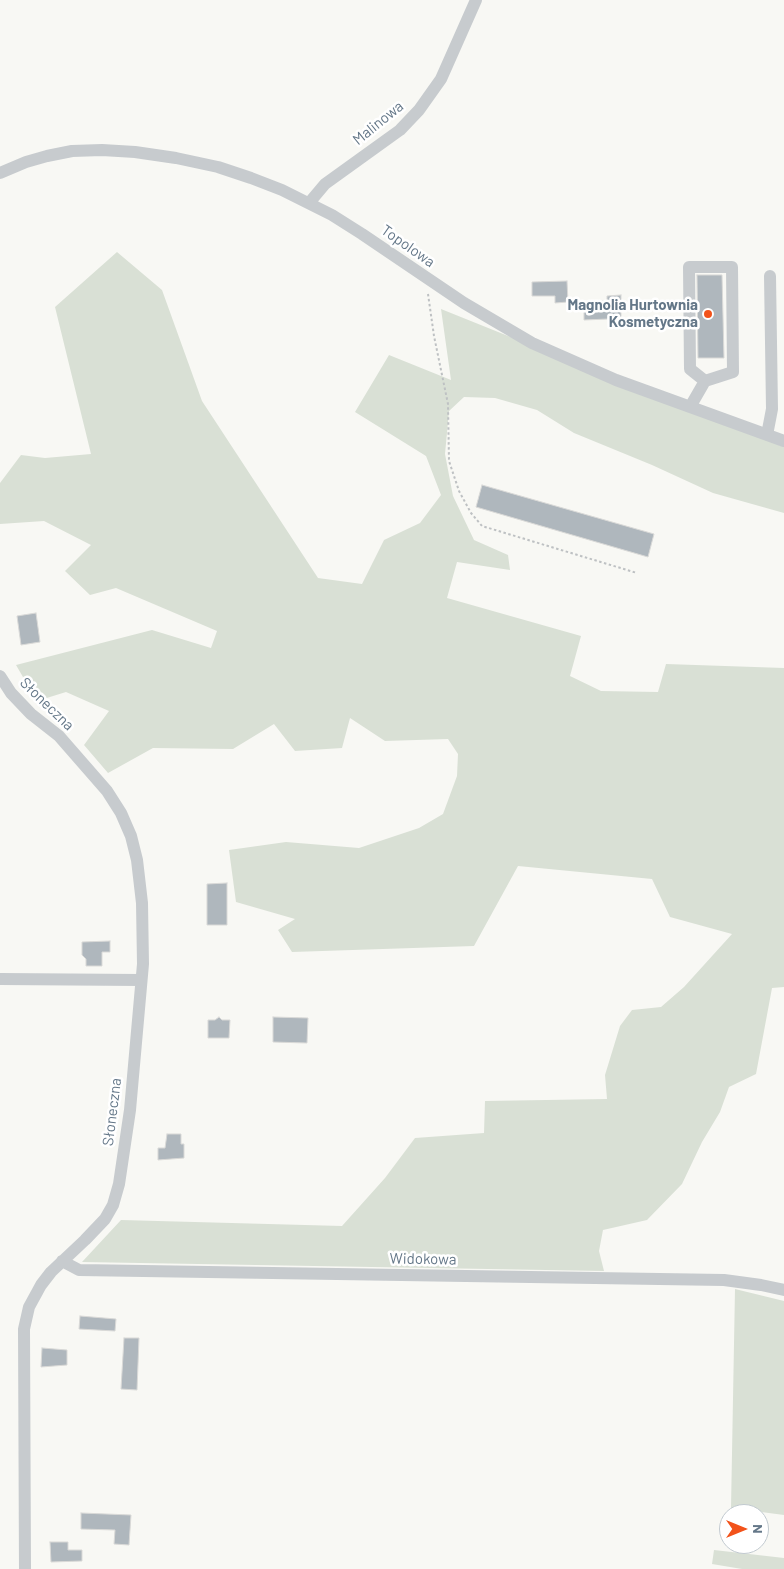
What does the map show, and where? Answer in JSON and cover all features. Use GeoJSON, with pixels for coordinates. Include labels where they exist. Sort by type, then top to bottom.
{"type":"FeatureCollection","features":[{"type":"Feature","properties":{"kind":"street","name":"Malinowa"},"geometry":{"type":"LineString","coordinates":[[309,203],[324,184],[396,133],[419,110],[444,73],[476,0]]}},
{"type":"Feature","properties":{"kind":"street","name":"Topolowa"},"geometry":{"type":"LineString","coordinates":[[0,173],[26,162],[65,152],[102,150],[135,152],[176,158],[228,170],[268,184],[309,203],[362,234],[432,283],[496,324],[549,352],[616,380],[784,441]]}},
{"type":"Feature","properties":{"kind":"street"},"geometry":{"type":"LineString","coordinates":[[690,407],[705,381],[733,372],[732,267],[689,267],[690,368],[705,381]]}},
{"type":"Feature","properties":{"kind":"street"},"geometry":{"type":"LineString","coordinates":[[767,435],[772,409],[770,276]]}},
{"type":"Feature","properties":{"kind":"street","name":"Słoneczna"},"geometry":{"type":"LineString","coordinates":[[0,676],[11,693],[31,714],[58,736],[93,774],[121,813],[131,836],[137,860],[142,903],[141,980],[130,1110],[119,1184],[113,1205],[105,1219],[51,1272],[35,1295],[29,1307],[24,1329],[25,1569]]}},
{"type":"Feature","properties":{"kind":"street"},"geometry":{"type":"LineString","coordinates":[[0,979],[141,980]]}},
{"type":"Feature","properties":{"kind":"street","name":"Widokowa"},"geometry":{"type":"LineString","coordinates":[[62,1261],[79,1270],[724,1280],[784,1290]]}},
{"type":"Feature","properties":{"kind":"path"},"geometry":{"type":"LineString","coordinates":[[432,283],[428,293],[429,306],[448,404],[449,461],[459,491],[471,514],[482,526],[637,573]]}},
{"type":"Feature","properties":{"kind":"shaded area"},"geometry":{"type":"Polygon","coordinates":[[[117,252],[162,290],[202,401],[318,578],[362,584],[384,540],[420,523],[441,495],[426,456],[355,412],[389,355],[451,380],[441,309],[784,447],[784,513],[713,493],[652,465],[574,433],[537,410],[495,398],[464,397],[449,411],[445,454],[453,496],[474,540],[508,555],[510,570],[457,562],[447,598],[581,636],[570,676],[601,691],[658,692],[666,664],[784,668],[784,987],[772,988],[756,1074],[729,1087],[720,1112],[702,1142],[682,1184],[647,1220],[603,1230],[599,1251],[604,1271],[82,1262],[121,1220],[342,1226],[385,1178],[415,1138],[484,1133],[485,1101],[607,1099],[605,1075],[620,1026],[632,1010],[661,1007],[684,987],[732,934],[670,917],[652,879],[518,866],[474,946],[292,952],[278,930],[295,919],[236,902],[229,850],[286,842],[359,848],[419,828],[443,814],[457,776],[458,754],[448,739],[385,741],[350,718],[342,748],[295,751],[274,724],[233,749],[153,748],[108,773],[84,745],[109,711],[66,692],[37,701],[16,665],[152,630],[211,648],[217,631],[116,588],[90,595],[65,571],[91,545],[44,521],[0,524],[0,483],[21,455],[45,458],[91,454],[55,307],[117,252]]]}},
{"type":"Feature","properties":{"kind":"shaded area"},"geometry":{"type":"Polygon","coordinates":[[[735,1289],[784,1301],[784,1515],[769,1513],[769,1504],[731,1504],[735,1289]]]}},
{"type":"Feature","properties":{"kind":"shaded area"},"geometry":{"type":"Polygon","coordinates":[[[714,1550],[719,1551],[719,1554],[749,1554],[784,1558],[784,1569],[742,1569],[712,1564],[714,1550]]]}},
{"type":"Feature","properties":{"kind":"building","name":"Magnolia Hurtownia Kosmetyczna"},"geometry":{"type":"Polygon","coordinates":[[[697,275],[722,275],[724,358],[698,358],[697,275]]]}},
{"type":"Feature","properties":{"kind":"building"},"geometry":{"type":"Polygon","coordinates":[[[567,281],[568,302],[555,303],[555,296],[532,296],[532,282],[567,281]]]}},
{"type":"Feature","properties":{"kind":"building"},"geometry":{"type":"Polygon","coordinates":[[[621,295],[621,327],[608,327],[608,319],[584,320],[584,308],[590,308],[590,301],[607,301],[607,296],[621,295]]]}},
{"type":"Feature","properties":{"kind":"building"},"geometry":{"type":"Polygon","coordinates":[[[482,485],[654,534],[648,557],[476,507],[482,485]]]}},
{"type":"Feature","properties":{"kind":"building"},"geometry":{"type":"Polygon","coordinates":[[[36,613],[40,642],[21,645],[17,616],[36,613]]]}},
{"type":"Feature","properties":{"kind":"building"},"geometry":{"type":"Polygon","coordinates":[[[227,883],[227,925],[207,925],[207,884],[227,883]]]}},
{"type":"Feature","properties":{"kind":"building"},"geometry":{"type":"Polygon","coordinates":[[[110,941],[110,952],[102,952],[102,966],[86,966],[86,959],[82,955],[82,942],[110,941]]]}},
{"type":"Feature","properties":{"kind":"building"},"geometry":{"type":"Polygon","coordinates":[[[219,1017],[222,1020],[230,1020],[229,1038],[208,1038],[208,1020],[215,1020],[219,1017]]]}},
{"type":"Feature","properties":{"kind":"building"},"geometry":{"type":"Polygon","coordinates":[[[273,1017],[308,1018],[307,1043],[273,1042],[273,1017]]]}},
{"type":"Feature","properties":{"kind":"building"},"geometry":{"type":"Polygon","coordinates":[[[167,1134],[181,1134],[181,1144],[184,1144],[184,1158],[158,1160],[158,1148],[165,1148],[167,1134]]]}},
{"type":"Feature","properties":{"kind":"building"},"geometry":{"type":"Polygon","coordinates":[[[80,1316],[116,1319],[115,1331],[79,1329],[80,1316]]]}},
{"type":"Feature","properties":{"kind":"building"},"geometry":{"type":"Polygon","coordinates":[[[124,1338],[139,1338],[137,1390],[121,1389],[124,1338]]]}},
{"type":"Feature","properties":{"kind":"building"},"geometry":{"type":"Polygon","coordinates":[[[42,1348],[67,1350],[67,1365],[41,1367],[42,1348]]]}},
{"type":"Feature","properties":{"kind":"building"},"geometry":{"type":"Polygon","coordinates":[[[81,1513],[131,1515],[129,1545],[114,1544],[115,1530],[81,1529],[81,1513]]]}},
{"type":"Feature","properties":{"kind":"building"},"geometry":{"type":"Polygon","coordinates":[[[50,1542],[68,1542],[68,1550],[82,1550],[82,1561],[51,1562],[50,1542]]]}},
{"type":"Feature","properties":{"kind":"place","name":"Magnolia Hurtownia Kosmetyczna"},"geometry":{"type":"Point","coordinates":[708,314]}}]}
